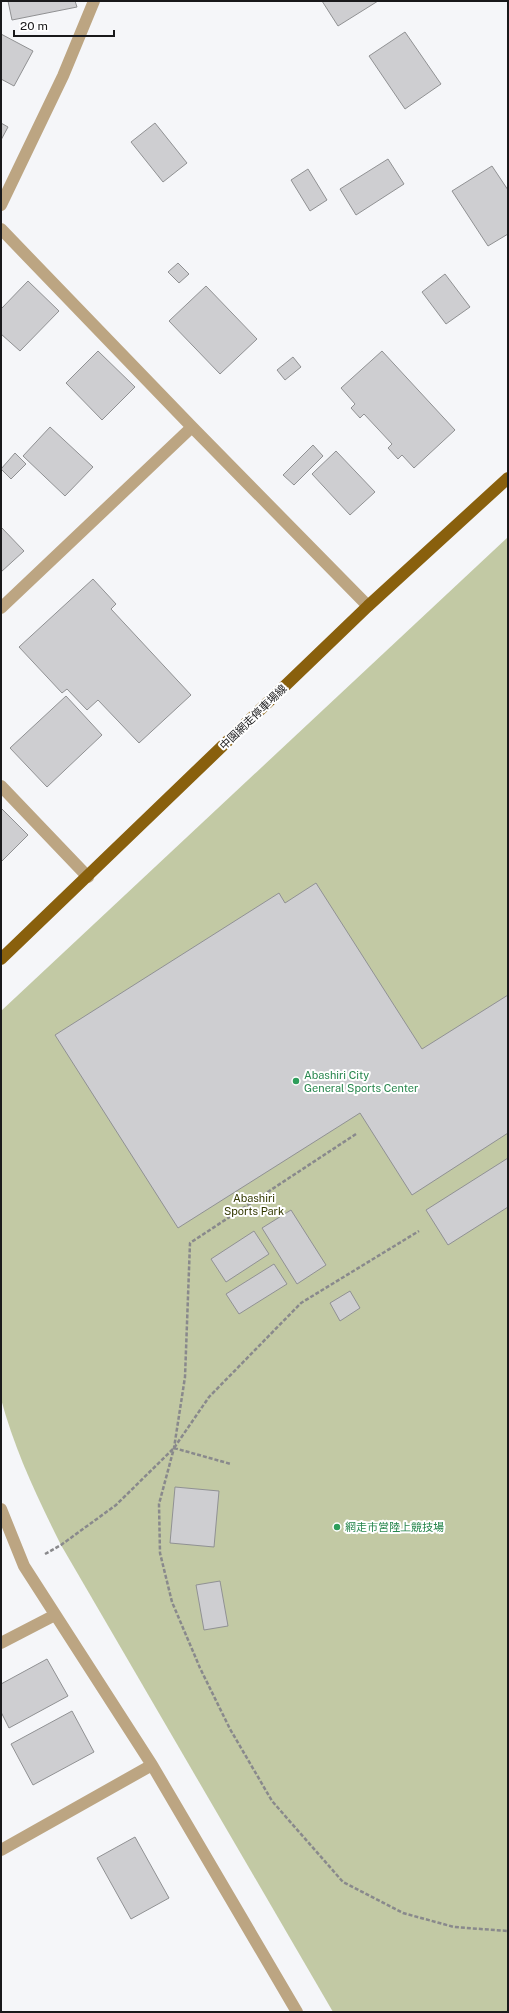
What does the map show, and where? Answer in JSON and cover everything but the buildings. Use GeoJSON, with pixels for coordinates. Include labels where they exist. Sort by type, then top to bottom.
{"type":"FeatureCollection","features":[{"type":"Feature","properties":{"kind":"main road","name":"中園網走停車場線"},"geometry":{"type":"LineString","coordinates":[[1,959],[88,877],[368,606],[508,478]]}},
{"type":"Feature","properties":{"kind":"street"},"geometry":{"type":"LineString","coordinates":[[1,205],[63,76],[94,1]]}},
{"type":"Feature","properties":{"kind":"street"},"geometry":{"type":"LineString","coordinates":[[1,229],[192,427],[368,606]]}},
{"type":"Feature","properties":{"kind":"street"},"geometry":{"type":"LineString","coordinates":[[1,608],[192,427]]}},
{"type":"Feature","properties":{"kind":"street"},"geometry":{"type":"LineString","coordinates":[[1,786],[88,877]]}},
{"type":"Feature","properties":{"kind":"street"},"geometry":{"type":"LineString","coordinates":[[1,1509],[24,1566],[152,1765],[297,2012]]}},
{"type":"Feature","properties":{"kind":"street"},"geometry":{"type":"LineString","coordinates":[[1,1643],[55,1615]]}},
{"type":"Feature","properties":{"kind":"street"},"geometry":{"type":"LineString","coordinates":[[1,1850],[152,1765]]}},
{"type":"Feature","properties":{"kind":"path"},"geometry":{"type":"LineString","coordinates":[[356,1134],[190,1243],[185,1377],[174,1448],[159,1504],[160,1553],[172,1602],[200,1668],[230,1729],[272,1801],[343,1882],[403,1913],[454,1927],[508,1931]]}},
{"type":"Feature","properties":{"kind":"path"},"geometry":{"type":"LineString","coordinates":[[24,1566],[62,1545],[116,1505],[174,1448],[209,1397],[301,1303],[419,1231]]}},
{"type":"Feature","properties":{"kind":"path"},"geometry":{"type":"LineString","coordinates":[[174,1448],[231,1464]]}},
{"type":"Feature","properties":{"kind":"green space","name":"Abashiri Sports Park"},"geometry":{"type":"Polygon","coordinates":[[[508,537],[508,2012],[333,2012],[61,1545],[27,1474],[13,1437],[1,1399],[1,1011],[508,537]]]}},
{"type":"Feature","properties":{"kind":"place","name":"Abashiri City General Sports Center"},"geometry":{"type":"Point","coordinates":[296,1081]}},
{"type":"Feature","properties":{"kind":"place","name":"網走市営陸上競技場"},"geometry":{"type":"Point","coordinates":[337,1527]}}]}
